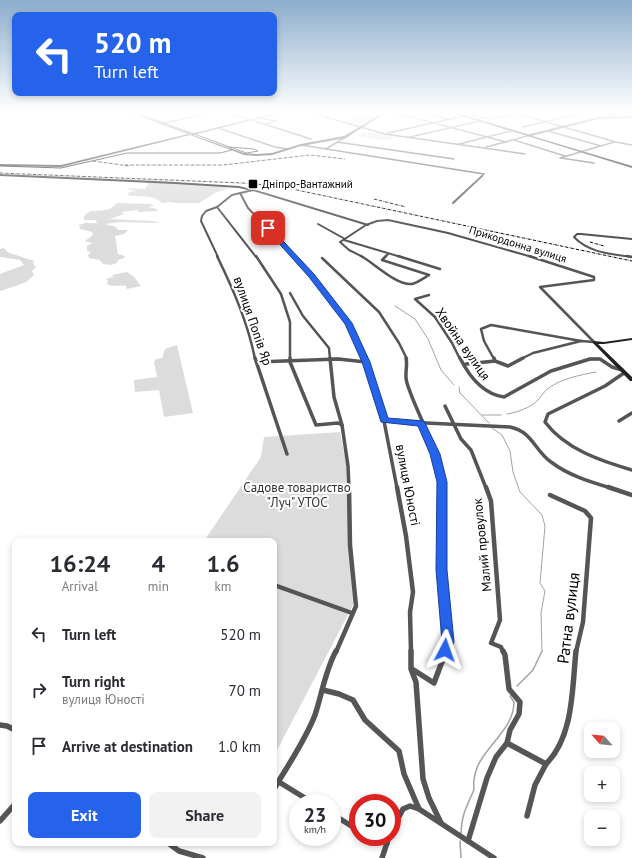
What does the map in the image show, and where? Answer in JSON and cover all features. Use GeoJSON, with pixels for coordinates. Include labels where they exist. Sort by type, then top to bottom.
{"type":"FeatureCollection","features":[{"type":"Feature","properties":{"kind":"main road"},"geometry":{"type":"LineString","coordinates":[[0,165],[60,167],[121,152]]}},
{"type":"Feature","properties":{"kind":"main road"},"geometry":{"type":"LineString","coordinates":[[239,152],[244,154],[269,155],[278,152]]}},
{"type":"Feature","properties":{"kind":"main road"},"geometry":{"type":"LineString","coordinates":[[585,152],[632,166]]}},
{"type":"Feature","properties":{"kind":"main road"},"geometry":{"type":"LineString","coordinates":[[0,175],[175,183],[239,187],[253,190]]}},
{"type":"Feature","properties":{"kind":"main road"},"geometry":{"type":"LineString","coordinates":[[594,342],[604,343],[632,339]]}},
{"type":"Feature","properties":{"kind":"main road","name":"Прикордонна вулиця"},"geometry":{"type":"LineString","coordinates":[[594,342],[632,380]]}},
{"type":"Feature","properties":{"kind":"street"},"geometry":{"type":"LineString","coordinates":[[345,152],[484,174],[453,203]]}},
{"type":"Feature","properties":{"kind":"street"},"geometry":{"type":"LineString","coordinates":[[406,152],[454,159]]}},
{"type":"Feature","properties":{"kind":"street"},"geometry":{"type":"LineString","coordinates":[[511,152],[525,154]]}},
{"type":"Feature","properties":{"kind":"street"},"geometry":{"type":"LineString","coordinates":[[553,152],[566,156]]}},
{"type":"Feature","properties":{"kind":"street"},"geometry":{"type":"LineString","coordinates":[[579,152],[560,158],[594,163]]}},
{"type":"Feature","properties":{"kind":"street"},"geometry":{"type":"LineString","coordinates":[[342,425],[338,423],[316,425],[290,362],[290,322],[280,294],[257,258],[217,207],[232,195],[253,190],[368,225]]}},
{"type":"Feature","properties":{"kind":"street","name":"вулиця Юності"},"geometry":{"type":"LineString","coordinates":[[240,193],[248,208],[293,254],[348,323],[366,362],[384,420],[406,536],[413,592],[410,612],[411,669],[416,682],[423,779],[429,798],[441,823]]}},
{"type":"Feature","properties":{"kind":"street","name":"вулиця Попів Яр"},"geometry":{"type":"LineString","coordinates":[[217,207],[206,211],[202,216],[201,221],[233,289],[254,344],[254,359],[257,362],[287,454]]}},
{"type":"Feature","properties":{"kind":"street","name":"Прикордонна вулиця"},"geometry":{"type":"LineString","coordinates":[[368,225],[378,221],[390,220],[435,230],[478,240],[594,277],[594,280],[589,282],[540,287],[594,342]]}},
{"type":"Feature","properties":{"kind":"street"},"geometry":{"type":"LineString","coordinates":[[318,224],[344,240],[440,269]]}},
{"type":"Feature","properties":{"kind":"street"},"geometry":{"type":"LineString","coordinates":[[368,225],[340,243],[396,279],[412,284],[429,275],[382,260],[388,254]]}},
{"type":"Feature","properties":{"kind":"street"},"geometry":{"type":"LineString","coordinates":[[632,239],[581,234],[577,234],[574,237],[579,242],[592,249],[632,257]]}},
{"type":"Feature","properties":{"kind":"street"},"geometry":{"type":"LineString","coordinates":[[322,258],[379,312],[399,343],[407,360],[406,381],[421,423],[435,454],[442,482],[442,570],[448,642],[434,683],[411,669]]}},
{"type":"Feature","properties":{"kind":"street"},"geometry":{"type":"LineString","coordinates":[[277,785],[314,717],[330,662],[346,633],[351,622],[352,613],[356,606],[350,545],[348,466],[342,425],[334,397],[329,348],[303,316],[290,293]]}},
{"type":"Feature","properties":{"kind":"street","name":"Хвойна вулиця"},"geometry":{"type":"LineString","coordinates":[[429,295],[415,299],[435,317],[452,343],[462,364],[481,388],[490,394],[504,397],[551,371],[590,359],[600,359],[612,367],[623,371]]}},
{"type":"Feature","properties":{"kind":"street","name":"Хвойна вулиця"},"geometry":{"type":"LineString","coordinates":[[491,325],[581,341],[533,353],[508,366],[499,364],[495,361],[484,341],[481,328],[491,325]]}},
{"type":"Feature","properties":{"kind":"street"},"geometry":{"type":"LineString","coordinates":[[581,341],[594,342]]}},
{"type":"Feature","properties":{"kind":"street"},"geometry":{"type":"LineString","coordinates":[[257,362],[350,359],[366,362]]}},
{"type":"Feature","properties":{"kind":"street"},"geometry":{"type":"LineString","coordinates":[[466,364],[495,361]]}},
{"type":"Feature","properties":{"kind":"street"},"geometry":{"type":"LineString","coordinates":[[623,371],[605,386],[548,414],[546,418],[547,425],[572,446],[632,470]]}},
{"type":"Feature","properties":{"kind":"street","name":"Малий провулок"},"geometry":{"type":"LineString","coordinates":[[445,406],[461,439],[471,450],[491,500],[500,620],[492,642],[501,647],[505,655],[509,689],[520,702],[520,714],[510,730],[507,743]]}},
{"type":"Feature","properties":{"kind":"street"},"geometry":{"type":"LineString","coordinates":[[619,421],[632,413]]}},
{"type":"Feature","properties":{"kind":"street"},"geometry":{"type":"LineString","coordinates":[[384,420],[510,427],[524,432],[546,459],[562,469],[632,495]]}},
{"type":"Feature","properties":{"kind":"street","name":"Ратна вулиця"},"geometry":{"type":"LineString","coordinates":[[527,816],[535,785],[546,764],[554,756],[564,736],[570,708],[576,651],[583,622],[591,518],[585,511],[550,495]]}},
{"type":"Feature","properties":{"kind":"street"},"geometry":{"type":"LineString","coordinates":[[277,586],[352,613]]}},
{"type":"Feature","properties":{"kind":"street"},"geometry":{"type":"LineString","coordinates":[[323,690],[339,694],[353,700],[365,720],[399,751],[404,774],[419,809]]}},
{"type":"Feature","properties":{"kind":"street"},"geometry":{"type":"LineString","coordinates":[[0,725],[12,728]]}},
{"type":"Feature","properties":{"kind":"street"},"geometry":{"type":"LineString","coordinates":[[468,841],[487,778],[496,757],[507,743],[546,764]]}},
{"type":"Feature","properties":{"kind":"street"},"geometry":{"type":"LineString","coordinates":[[279,782],[298,794]]}},
{"type":"Feature","properties":{"kind":"street"},"geometry":{"type":"LineString","coordinates":[[401,813],[403,809],[410,806],[419,809],[494,858]]}},
{"type":"Feature","properties":{"kind":"street"},"geometry":{"type":"LineString","coordinates":[[0,821],[12,807]]}},
{"type":"Feature","properties":{"kind":"street"},"geometry":{"type":"LineString","coordinates":[[172,846],[179,851],[203,858]]}},
{"type":"Feature","properties":{"kind":"street"},"geometry":{"type":"LineString","coordinates":[[382,858],[386,846]]}},
{"type":"Feature","properties":{"kind":"green space"},"geometry":{"type":"Polygon","coordinates":[[[4,174],[156,180],[198,185],[8,175],[4,174]]]}},
{"type":"Feature","properties":{"kind":"green space"},"geometry":{"type":"Polygon","coordinates":[[[147,183],[170,183],[229,188],[215,193],[199,203],[162,203],[151,197],[128,195],[129,192],[136,191],[128,189],[129,188],[145,189],[148,185],[147,183]]]}},
{"type":"Feature","properties":{"kind":"green space"},"geometry":{"type":"Polygon","coordinates":[[[117,203],[151,204],[154,206],[148,207],[157,209],[157,211],[139,212],[137,210],[121,212],[124,214],[110,219],[152,221],[161,223],[120,222],[105,224],[116,227],[118,230],[128,230],[124,234],[115,236],[118,254],[125,256],[124,258],[111,265],[103,264],[100,260],[89,258],[88,255],[91,252],[87,251],[87,246],[92,243],[85,241],[93,235],[92,232],[80,229],[79,225],[85,223],[97,223],[96,220],[84,220],[84,217],[90,211],[102,211],[109,209],[117,203]]]}},
{"type":"Feature","properties":{"kind":"green space"},"geometry":{"type":"Polygon","coordinates":[[[4,248],[7,252],[34,261],[33,264],[36,267],[32,271],[34,275],[26,282],[0,291],[0,274],[24,265],[20,260],[0,257],[0,249],[4,248]]]}},
{"type":"Feature","properties":{"kind":"green space"},"geometry":{"type":"Polygon","coordinates":[[[127,272],[134,277],[141,286],[127,289],[126,286],[112,286],[107,284],[108,281],[106,279],[113,277],[112,275],[127,272]]]}},
{"type":"Feature","properties":{"kind":"green space"},"geometry":{"type":"Polygon","coordinates":[[[177,345],[193,413],[164,417],[159,390],[135,392],[134,380],[157,377],[154,362],[156,359],[162,358],[165,349],[177,345]]]}},
{"type":"Feature","properties":{"kind":"green space","name":"Садове товариство \"Луч\" УТОС"},"geometry":{"type":"Polygon","coordinates":[[[340,432],[347,468],[353,605],[277,750],[277,538],[206,538],[261,457],[264,437],[340,432]]]}},
{"type":"Feature","properties":{"kind":"waterway"},"geometry":{"type":"LineString","coordinates":[[395,306],[415,319],[428,339],[441,370],[454,385]]}},
{"type":"Feature","properties":{"kind":"waterway"},"geometry":{"type":"LineString","coordinates":[[507,414],[520,411],[528,407],[538,400],[546,390],[557,383],[570,378],[596,372]]}},
{"type":"Feature","properties":{"kind":"waterway"},"geometry":{"type":"LineString","coordinates":[[459,387],[460,393],[489,423]]}},
{"type":"Feature","properties":{"kind":"waterway"},"geometry":{"type":"LineString","coordinates":[[482,415],[501,415]]}},
{"type":"Feature","properties":{"kind":"waterway"},"geometry":{"type":"LineString","coordinates":[[492,428],[502,435],[510,451],[513,472],[520,492],[542,515],[545,526],[540,583],[545,591],[541,613],[542,651]]}},
{"type":"Feature","properties":{"kind":"waterway"},"geometry":{"type":"LineString","coordinates":[[517,686],[533,670],[542,651]]}},
{"type":"Feature","properties":{"kind":"waterway"},"geometry":{"type":"LineString","coordinates":[[461,833],[463,816],[474,791],[477,767],[502,733],[513,711],[514,702],[510,696]]}},
{"type":"Feature","properties":{"kind":"waterway"},"geometry":{"type":"LineString","coordinates":[[460,841],[461,858]]}},
{"type":"Feature","properties":{"kind":"tram line"},"geometry":{"type":"LineString","coordinates":[[0,166],[61,168],[127,153],[224,152]]}},
{"type":"Feature","properties":{"kind":"tram line"},"geometry":{"type":"LineString","coordinates":[[244,152],[252,152]]}},
{"type":"Feature","properties":{"kind":"tram line"},"geometry":{"type":"LineString","coordinates":[[583,152],[632,167]]}},
{"type":"Feature","properties":{"kind":"railway"},"geometry":{"type":"LineString","coordinates":[[125,165],[223,165],[310,155],[345,159]]}},
{"type":"Feature","properties":{"kind":"railway"},"geometry":{"type":"LineString","coordinates":[[93,161],[129,166]]}},
{"type":"Feature","properties":{"kind":"railway"},"geometry":{"type":"LineString","coordinates":[[0,173],[242,183],[278,186],[632,261]]}},
{"type":"Feature","properties":{"kind":"railway"},"geometry":{"type":"LineString","coordinates":[[374,199],[406,207]]}},
{"type":"Feature","properties":{"kind":"railway"},"geometry":{"type":"LineString","coordinates":[[590,242],[604,246]]}},
{"type":"Feature","properties":{"kind":"place","name":"Дніпро-Вантажний"},"geometry":{"type":"Point","coordinates":[253,184]}},
{"type":"Feature","properties":{"kind":"route"},"geometry":{"type":"LineString","coordinates":[[268,228],[288,248],[348,323],[354,333],[366,362],[384,420],[421,423],[425,430],[435,454],[442,482],[442,570],[448,642],[445,650]]}}]}
